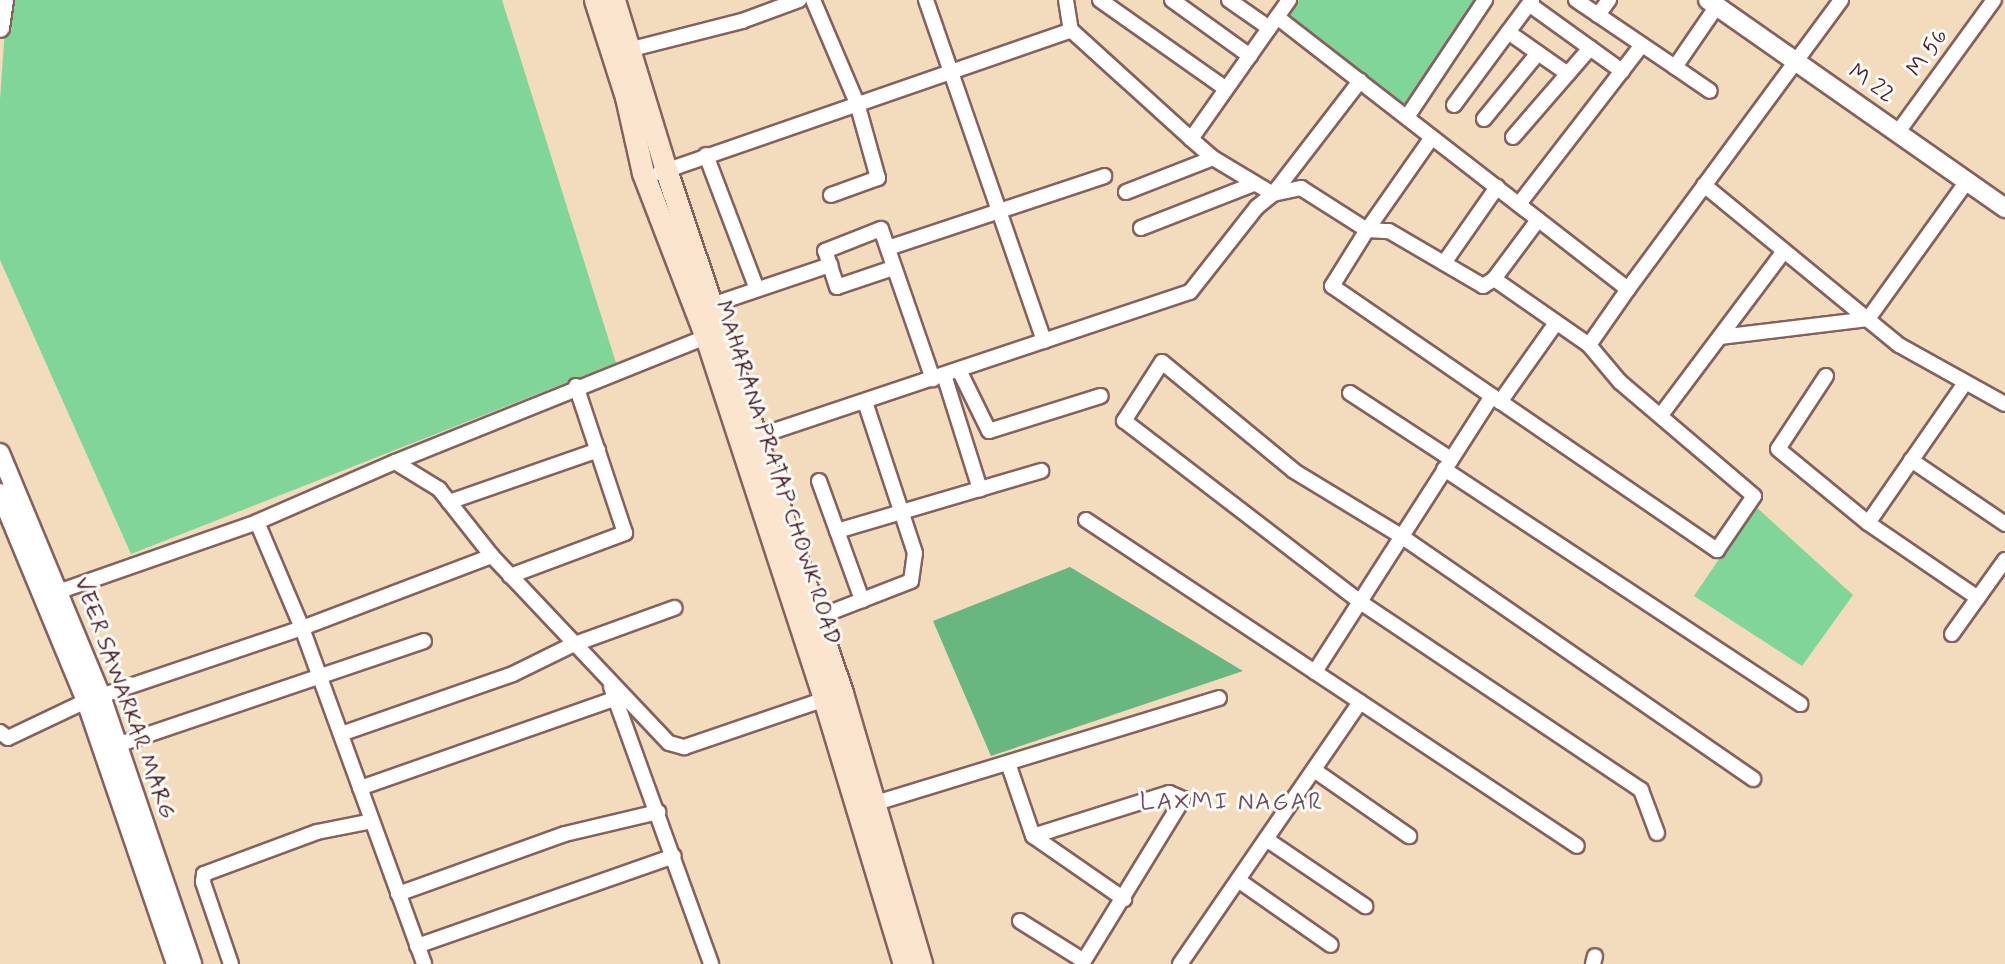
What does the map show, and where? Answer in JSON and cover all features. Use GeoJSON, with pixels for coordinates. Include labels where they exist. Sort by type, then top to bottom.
{"type":"FeatureCollection","features":[{"type":"Feature","properties":{"kind":"main road","name":"MAHARANA PRATAP CHOWK ROAD"},"geometry":{"type":"LineString","coordinates":[[595,0],[626,97],[645,178],[713,334],[921,964]]}},
{"type":"Feature","properties":{"kind":"main road","name":"MAHARANA PRATAP CHOWK ROAD"},"geometry":{"type":"LineString","coordinates":[[614,0],[632,49],[666,170],[712,306],[713,334]]}},
{"type":"Feature","properties":{"kind":"main road","name":"MAHARANA PRATAP CHOWK ROAD"},"geometry":{"type":"LineString","coordinates":[[746,440],[816,618],[833,696]]}},
{"type":"Feature","properties":{"kind":"main road","name":"MAHARANA PRATAP CHOWK ROAD"},"geometry":{"type":"LineString","coordinates":[[867,806],[904,964]]}},
{"type":"Feature","properties":{"kind":"street"},"geometry":{"type":"LineString","coordinates":[[0,28],[4,0]]}},
{"type":"Feature","properties":{"kind":"street"},"geometry":{"type":"LineString","coordinates":[[632,49],[742,21],[799,0]]}},
{"type":"Feature","properties":{"kind":"street"},"geometry":{"type":"LineString","coordinates":[[813,0],[857,103],[878,178],[831,195]]}},
{"type":"Feature","properties":{"kind":"street"},"geometry":{"type":"LineString","coordinates":[[926,0],[1044,341]]}},
{"type":"Feature","properties":{"kind":"street"},"geometry":{"type":"LineString","coordinates":[[1066,0],[1071,30],[1213,158],[1273,194],[1301,188],[1367,230],[1389,231],[1478,286],[1494,279],[1538,220]]}},
{"type":"Feature","properties":{"kind":"street"},"geometry":{"type":"LineString","coordinates":[[1100,0],[1226,89]]}},
{"type":"Feature","properties":{"kind":"street"},"geometry":{"type":"LineString","coordinates":[[1172,0],[1250,56]]}},
{"type":"Feature","properties":{"kind":"street"},"geometry":{"type":"LineString","coordinates":[[1230,0],[1273,23],[1360,81],[1628,289]]}},
{"type":"Feature","properties":{"kind":"street"},"geometry":{"type":"LineString","coordinates":[[1191,139],[1288,0]]}},
{"type":"Feature","properties":{"kind":"street"},"geometry":{"type":"LineString","coordinates":[[1406,117],[1485,0]]}},
{"type":"Feature","properties":{"kind":"street"},"geometry":{"type":"LineString","coordinates":[[1576,0],[1710,91]]}},
{"type":"Feature","properties":{"kind":"street"},"geometry":{"type":"LineString","coordinates":[[1598,15],[1609,0]]}},
{"type":"Feature","properties":{"kind":"street"},"geometry":{"type":"LineString","coordinates":[[1589,345],[1841,0]]}},
{"type":"Feature","properties":{"kind":"street","name":"M 56"},"geometry":{"type":"LineString","coordinates":[[1898,132],[1994,0]]}},
{"type":"Feature","properties":{"kind":"street"},"geometry":{"type":"LineString","coordinates":[[1454,105],[1530,2],[1622,71]]}},
{"type":"Feature","properties":{"kind":"street"},"geometry":{"type":"LineString","coordinates":[[1675,67],[1713,3]]}},
{"type":"Feature","properties":{"kind":"street","name":"M 22"},"geometry":{"type":"LineString","coordinates":[[1713,3],[1967,181],[2002,201]]}},
{"type":"Feature","properties":{"kind":"street"},"geometry":{"type":"LineString","coordinates":[[645,178],[1071,30]]}},
{"type":"Feature","properties":{"kind":"street"},"geometry":{"type":"LineString","coordinates":[[1508,32],[1568,74]]}},
{"type":"Feature","properties":{"kind":"street"},"geometry":{"type":"LineString","coordinates":[[1519,204],[1642,45]]}},
{"type":"Feature","properties":{"kind":"street"},"geometry":{"type":"LineString","coordinates":[[1513,137],[1590,48]]}},
{"type":"Feature","properties":{"kind":"street"},"geometry":{"type":"LineString","coordinates":[[1484,119],[1538,52]]}},
{"type":"Feature","properties":{"kind":"street"},"geometry":{"type":"LineString","coordinates":[[746,440],[1190,292],[1257,207],[1273,194],[1360,81]]}},
{"type":"Feature","properties":{"kind":"street"},"geometry":{"type":"LineString","coordinates":[[1432,137],[1332,285],[1717,550],[1754,496],[1620,382],[1589,345],[1494,279]]}},
{"type":"Feature","properties":{"kind":"street"},"geometry":{"type":"LineString","coordinates":[[706,155],[757,289]]}},
{"type":"Feature","properties":{"kind":"street"},"geometry":{"type":"LineString","coordinates":[[1126,192],[1213,158]]}},
{"type":"Feature","properties":{"kind":"street"},"geometry":{"type":"LineString","coordinates":[[888,248],[1104,176]]}},
{"type":"Feature","properties":{"kind":"street"},"geometry":{"type":"LineString","coordinates":[[1720,337],[1868,319],[1967,181]]}},
{"type":"Feature","properties":{"kind":"street"},"geometry":{"type":"LineString","coordinates":[[1141,228],[1254,184]]}},
{"type":"Feature","properties":{"kind":"street"},"geometry":{"type":"LineString","coordinates":[[1704,185],[1899,345],[2005,404]]}},
{"type":"Feature","properties":{"kind":"street"},"geometry":{"type":"LineString","coordinates":[[1444,263],[1497,187]]}},
{"type":"Feature","properties":{"kind":"street"},"geometry":{"type":"LineString","coordinates":[[893,268],[836,287],[825,251],[881,229],[893,268],[980,489]]}},
{"type":"Feature","properties":{"kind":"street"},"geometry":{"type":"LineString","coordinates":[[1661,415],[1784,251]]}},
{"type":"Feature","properties":{"kind":"street"},"geometry":{"type":"LineString","coordinates":[[712,306],[830,265]]}},
{"type":"Feature","properties":{"kind":"street"},"geometry":{"type":"LineString","coordinates":[[1315,672],[1448,464],[1556,323]]}},
{"type":"Feature","properties":{"kind":"street"},"geometry":{"type":"LineString","coordinates":[[52,593],[257,522],[576,386],[713,334]]}},
{"type":"Feature","properties":{"kind":"street"},"geometry":{"type":"LineString","coordinates":[[1657,833],[1641,790],[1359,601],[1124,421],[1162,362],[1294,471],[1401,536],[1752,779]]}},
{"type":"Feature","properties":{"kind":"street"},"geometry":{"type":"LineString","coordinates":[[959,370],[989,431],[1101,396]]}},
{"type":"Feature","properties":{"kind":"street"},"geometry":{"type":"LineString","coordinates":[[1826,376],[1778,449],[1868,523],[1978,598]]}},
{"type":"Feature","properties":{"kind":"street"},"geometry":{"type":"LineString","coordinates":[[1868,523],[1965,383]]}},
{"type":"Feature","properties":{"kind":"street"},"geometry":{"type":"LineString","coordinates":[[510,576],[625,533],[576,386]]}},
{"type":"Feature","properties":{"kind":"street"},"geometry":{"type":"LineString","coordinates":[[1350,393],[1448,464],[1801,704]]}},
{"type":"Feature","properties":{"kind":"street"},"geometry":{"type":"LineString","coordinates":[[816,618],[911,582],[915,553],[865,402]]}},
{"type":"Feature","properties":{"kind":"street"},"geometry":{"type":"LineString","coordinates":[[449,502],[598,450]]}},
{"type":"Feature","properties":{"kind":"street","name":"VEER SAWARKAR MARG"},"geometry":{"type":"LineString","coordinates":[[0,453],[93,698],[176,964]]}},
{"type":"Feature","properties":{"kind":"street"},"geometry":{"type":"LineString","coordinates":[[1911,460],[2005,524]]}},
{"type":"Feature","properties":{"kind":"street"},"geometry":{"type":"LineString","coordinates":[[395,462],[439,489],[492,556],[616,694],[669,743],[684,747],[833,696]]}},
{"type":"Feature","properties":{"kind":"street"},"geometry":{"type":"LineString","coordinates":[[837,531],[1041,471]]}},
{"type":"Feature","properties":{"kind":"street"},"geometry":{"type":"LineString","coordinates":[[818,481],[862,600]]}},
{"type":"Feature","properties":{"kind":"street","name":"VEER SAWARKAR MARG"},"geometry":{"type":"LineString","coordinates":[[0,493],[52,593]]}},
{"type":"Feature","properties":{"kind":"street"},"geometry":{"type":"LineString","coordinates":[[1086,520],[1577,846]]}},
{"type":"Feature","properties":{"kind":"street"},"geometry":{"type":"LineString","coordinates":[[257,522],[302,628],[421,956]]}},
{"type":"Feature","properties":{"kind":"street"},"geometry":{"type":"LineString","coordinates":[[0,732],[8,738],[93,698],[302,628],[492,556]]}},
{"type":"Feature","properties":{"kind":"street"},"geometry":{"type":"LineString","coordinates":[[1952,634],[2005,560]]}},
{"type":"Feature","properties":{"kind":"street"},"geometry":{"type":"LineString","coordinates":[[341,734],[513,674],[572,645],[674,608]]}},
{"type":"Feature","properties":{"kind":"street"},"geometry":{"type":"LineString","coordinates":[[117,745],[319,673],[424,641]]}},
{"type":"Feature","properties":{"kind":"street"},"geometry":{"type":"LineString","coordinates":[[360,788],[616,694]]}},
{"type":"Feature","properties":{"kind":"street"},"geometry":{"type":"LineString","coordinates":[[616,694],[711,964]]}},
{"type":"Feature","properties":{"kind":"street","name":"VEER SAWARKAR MARG"},"geometry":{"type":"LineString","coordinates":[[93,698],[117,745],[192,964]]}},
{"type":"Feature","properties":{"kind":"street"},"geometry":{"type":"LineString","coordinates":[[867,806],[1219,698]]}},
{"type":"Feature","properties":{"kind":"street"},"geometry":{"type":"LineString","coordinates":[[1180,964],[1360,702]]}},
{"type":"Feature","properties":{"kind":"street"},"geometry":{"type":"LineString","coordinates":[[1008,763],[1033,836],[1124,899]]}},
{"type":"Feature","properties":{"kind":"street"},"geometry":{"type":"LineString","coordinates":[[1314,770],[1409,836]]}},
{"type":"Feature","properties":{"kind":"street"},"geometry":{"type":"LineString","coordinates":[[1020,921],[1083,963],[1182,805],[1177,794],[1033,836]]}},
{"type":"Feature","properties":{"kind":"street"},"geometry":{"type":"LineString","coordinates":[[398,894],[565,834],[658,813]]}},
{"type":"Feature","properties":{"kind":"street"},"geometry":{"type":"LineString","coordinates":[[231,964],[202,882],[204,874],[317,832],[372,821]]}},
{"type":"Feature","properties":{"kind":"street"},"geometry":{"type":"LineString","coordinates":[[1266,839],[1365,906]]}},
{"type":"Feature","properties":{"kind":"street"},"geometry":{"type":"LineString","coordinates":[[408,964],[421,956],[674,856]]}},
{"type":"Feature","properties":{"kind":"street"},"geometry":{"type":"LineString","coordinates":[[1238,880],[1331,945]]}},
{"type":"Feature","properties":{"kind":"green space"},"geometry":{"type":"Polygon","coordinates":[[[7,0],[502,0],[616,363],[131,554],[0,260],[0,100],[7,0]]]}},
{"type":"Feature","properties":{"kind":"green space"},"geometry":{"type":"Polygon","coordinates":[[[1299,0],[1474,0],[1402,110],[1286,18],[1299,0]]]}},
{"type":"Feature","properties":{"kind":"green space"},"geometry":{"type":"Polygon","coordinates":[[[1755,506],[1853,595],[1802,666],[1694,596],[1755,506]]]}},
{"type":"Feature","properties":{"kind":"green space"},"geometry":{"type":"Polygon","coordinates":[[[1070,567],[1243,671],[991,756],[933,621],[1070,567]]]}},
{"type":"Feature","properties":{"kind":"district","name":"LAXMI NAGAR"},"geometry":{"type":"Point","coordinates":[1232,803]}}]}
